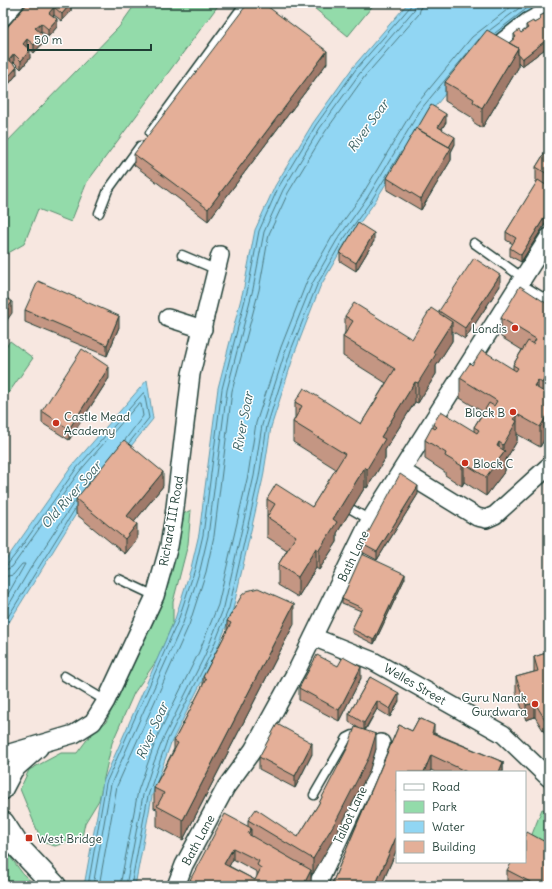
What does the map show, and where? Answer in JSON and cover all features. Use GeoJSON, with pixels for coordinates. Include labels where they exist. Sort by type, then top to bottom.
{"type":"FeatureCollection","features":[{"type":"Feature","properties":{"kind":"main road"},"geometry":{"type":"LineString","coordinates":[[3,823],[20,849],[55,886]]}},
{"type":"Feature","properties":{"kind":"street"},"geometry":{"type":"LineString","coordinates":[[3,17],[15,3]]}},
{"type":"Feature","properties":{"kind":"street"},"geometry":{"type":"LineString","coordinates":[[495,45],[527,20],[549,8]]}},
{"type":"Feature","properties":{"kind":"street","name":"Bath Lane"},"geometry":{"type":"LineString","coordinates":[[176,886],[184,865],[226,787],[253,750],[298,668],[370,520],[549,237]]}},
{"type":"Feature","properties":{"kind":"street","name":"Richard III Road"},"geometry":{"type":"LineString","coordinates":[[3,755],[74,734],[88,728],[98,716],[106,701],[155,596],[169,546],[191,374],[218,262]]}},
{"type":"Feature","properties":{"kind":"street"},"geometry":{"type":"LineString","coordinates":[[520,281],[549,304]]}},
{"type":"Feature","properties":{"kind":"street"},"geometry":{"type":"LineString","coordinates":[[168,318],[203,329]]}},
{"type":"Feature","properties":{"kind":"street"},"geometry":{"type":"LineString","coordinates":[[402,471],[477,517],[486,520],[495,515],[549,466]]}},
{"type":"Feature","properties":{"kind":"street","name":"Welles Street"},"geometry":{"type":"LineString","coordinates":[[313,637],[373,661],[503,734],[547,776]]}},
{"type":"Feature","properties":{"kind":"street","name":"Talbot Lane"},"geometry":{"type":"LineString","coordinates":[[317,886],[367,778],[374,740]]}},
{"type":"Feature","properties":{"kind":"street","name":"Richard III Road"},"geometry":{"type":"LineString","coordinates":[[3,791],[14,770],[45,743]]}},
{"type":"Feature","properties":{"kind":"lane"},"geometry":{"type":"LineString","coordinates":[[99,213],[108,190],[245,3]]}},
{"type":"Feature","properties":{"kind":"lane"},"geometry":{"type":"LineString","coordinates":[[474,243],[520,281]]}},
{"type":"Feature","properties":{"kind":"lane"},"geometry":{"type":"LineString","coordinates":[[182,256],[218,262]]}},
{"type":"Feature","properties":{"kind":"lane"},"geometry":{"type":"LineString","coordinates":[[351,509],[370,520]]}},
{"type":"Feature","properties":{"kind":"lane"},"geometry":{"type":"LineString","coordinates":[[119,579],[155,596]]}},
{"type":"Feature","properties":{"kind":"lane"},"geometry":{"type":"LineString","coordinates":[[64,676],[106,701]]}},
{"type":"Feature","properties":{"kind":"lane"},"geometry":{"type":"LineString","coordinates":[[314,795],[347,738],[359,733],[374,740]]}},
{"type":"Feature","properties":{"kind":"green space"},"geometry":{"type":"Polygon","coordinates":[[[136,3],[220,3],[87,182],[71,222],[38,209],[24,244],[3,256],[3,146],[119,27],[136,3]]]}},
{"type":"Feature","properties":{"kind":"green space"},"geometry":{"type":"Polygon","coordinates":[[[308,3],[375,3],[348,36],[308,3]]]}},
{"type":"Feature","properties":{"kind":"green space"},"geometry":{"type":"Polygon","coordinates":[[[10,341],[33,358],[3,401],[3,351],[10,341]]]}},
{"type":"Feature","properties":{"kind":"green space"},"geometry":{"type":"Polygon","coordinates":[[[191,510],[188,544],[173,602],[173,623],[157,660],[134,693],[112,743],[99,800],[85,823],[82,837],[55,846],[42,842],[20,789],[29,770],[61,753],[77,753],[89,737],[106,722],[162,603],[179,543],[183,514],[191,510]]]}},
{"type":"Feature","properties":{"kind":"green space"},"geometry":{"type":"Polygon","coordinates":[[[542,809],[549,811],[549,886],[507,886],[518,863],[526,863],[527,847],[542,809]]]}},
{"type":"Feature","properties":{"kind":"green space"},"geometry":{"type":"Polygon","coordinates":[[[3,847],[23,874],[36,886],[13,886],[3,875],[3,847]]]}},
{"type":"Feature","properties":{"kind":"water","name":"River Soar"},"geometry":{"type":"Polygon","coordinates":[[[408,3],[542,3],[483,47],[429,114],[374,203],[344,245],[320,287],[295,352],[271,427],[263,478],[233,609],[213,659],[171,743],[160,773],[152,796],[135,886],[84,886],[103,782],[175,619],[191,568],[199,534],[218,388],[244,287],[255,230],[275,186],[313,123],[353,67],[408,3]]]}},
{"type":"Feature","properties":{"kind":"water","name":"Old River Soar"},"geometry":{"type":"Polygon","coordinates":[[[147,380],[153,419],[76,514],[3,632],[3,564],[72,466],[147,380]]]}},
{"type":"Feature","properties":{"kind":"building"},"geometry":{"type":"Polygon","coordinates":[[[28,3],[71,3],[62,14],[54,7],[49,13],[57,19],[48,29],[41,23],[35,28],[43,35],[34,45],[27,39],[23,44],[30,50],[21,61],[14,54],[9,60],[17,67],[9,76],[3,71],[3,32],[28,3]]]}},
{"type":"Feature","properties":{"kind":"building"},"geometry":{"type":"Polygon","coordinates":[[[248,3],[263,3],[327,51],[208,209],[134,154],[248,3]]]}},
{"type":"Feature","properties":{"kind":"building"},"geometry":{"type":"Polygon","coordinates":[[[546,13],[549,15],[549,38],[522,59],[518,54],[518,48],[509,43],[516,37],[514,34],[519,30],[521,33],[528,28],[526,25],[541,19],[540,16],[546,13]]]}},
{"type":"Feature","properties":{"kind":"building"},"geometry":{"type":"Polygon","coordinates":[[[487,30],[518,48],[482,108],[473,102],[474,99],[445,82],[487,30]]]}},
{"type":"Feature","properties":{"kind":"building"},"geometry":{"type":"Polygon","coordinates":[[[431,105],[446,114],[438,127],[455,137],[449,147],[417,129],[431,105]]]}},
{"type":"Feature","properties":{"kind":"building"},"geometry":{"type":"Polygon","coordinates":[[[416,128],[451,148],[421,199],[387,178],[416,128]]]}},
{"type":"Feature","properties":{"kind":"building"},"geometry":{"type":"Polygon","coordinates":[[[549,146],[549,175],[536,167],[549,146]]]}},
{"type":"Feature","properties":{"kind":"building"},"geometry":{"type":"Polygon","coordinates":[[[538,180],[549,187],[549,210],[521,255],[510,248],[516,238],[506,232],[538,180]]]}},
{"type":"Feature","properties":{"kind":"building"},"geometry":{"type":"Polygon","coordinates":[[[358,223],[374,233],[356,263],[340,253],[358,223]]]}},
{"type":"Feature","properties":{"kind":"building"},"geometry":{"type":"Polygon","coordinates":[[[474,258],[500,275],[465,328],[439,311],[474,258]]]}},
{"type":"Feature","properties":{"kind":"building"},"geometry":{"type":"Polygon","coordinates":[[[38,281],[119,316],[107,345],[25,310],[38,281]]]}},
{"type":"Feature","properties":{"kind":"building"},"geometry":{"type":"Polygon","coordinates":[[[520,286],[549,305],[549,371],[542,383],[538,380],[534,386],[549,395],[549,412],[540,427],[517,414],[514,419],[517,421],[503,445],[499,442],[497,446],[505,451],[486,477],[464,463],[462,466],[445,456],[446,453],[425,440],[432,427],[435,429],[437,427],[433,424],[441,411],[477,433],[479,430],[474,427],[489,403],[494,406],[497,401],[460,378],[470,363],[472,365],[482,350],[516,371],[518,368],[513,365],[528,341],[533,344],[536,339],[501,318],[520,286]]]}},
{"type":"Feature","properties":{"kind":"building"},"geometry":{"type":"Polygon","coordinates":[[[3,295],[12,302],[3,314],[3,295]]]}},
{"type":"Feature","properties":{"kind":"building"},"geometry":{"type":"Polygon","coordinates":[[[354,303],[412,339],[431,308],[452,322],[433,352],[436,354],[418,383],[415,382],[381,437],[385,439],[367,469],[365,467],[333,519],[337,522],[319,550],[316,548],[298,577],[278,565],[296,536],[267,517],[275,504],[267,499],[276,484],[312,507],[345,454],[293,422],[302,406],[295,402],[304,388],[361,424],[395,369],[343,337],[353,321],[345,316],[354,303]]]}},
{"type":"Feature","properties":{"kind":"building"},"geometry":{"type":"Polygon","coordinates":[[[82,349],[109,367],[69,429],[42,411],[82,349]]]}},
{"type":"Feature","properties":{"kind":"building"},"geometry":{"type":"Polygon","coordinates":[[[124,440],[163,472],[127,516],[137,524],[125,539],[76,499],[124,440]]]}},
{"type":"Feature","properties":{"kind":"building"},"geometry":{"type":"Polygon","coordinates":[[[400,474],[418,486],[377,552],[362,544],[400,474]]]}},
{"type":"Feature","properties":{"kind":"building"},"geometry":{"type":"Polygon","coordinates":[[[362,554],[405,574],[374,640],[352,629],[362,608],[342,599],[362,554]]]}},
{"type":"Feature","properties":{"kind":"building"},"geometry":{"type":"Polygon","coordinates":[[[258,588],[294,604],[183,820],[157,806],[164,793],[154,788],[178,743],[174,741],[206,679],[203,677],[231,623],[227,621],[242,595],[247,591],[258,588]]]}},
{"type":"Feature","properties":{"kind":"building","name":"Guru Nanak Gurdwara"},"geometry":{"type":"Polygon","coordinates":[[[549,652],[549,726],[535,703],[526,705],[516,677],[538,671],[534,657],[549,652]]]}},
{"type":"Feature","properties":{"kind":"building"},"geometry":{"type":"Polygon","coordinates":[[[317,655],[338,666],[343,657],[361,667],[339,710],[299,688],[317,655]]]}},
{"type":"Feature","properties":{"kind":"building"},"geometry":{"type":"Polygon","coordinates":[[[370,677],[399,693],[390,709],[377,701],[364,723],[349,714],[370,677]]]}},
{"type":"Feature","properties":{"kind":"building"},"geometry":{"type":"Polygon","coordinates":[[[419,718],[434,725],[432,733],[503,762],[499,771],[465,771],[431,755],[424,771],[396,771],[396,837],[375,886],[331,886],[399,725],[412,731],[419,718]]]}},
{"type":"Feature","properties":{"kind":"building"},"geometry":{"type":"Polygon","coordinates":[[[277,724],[312,743],[295,776],[259,757],[277,724]]]}},
{"type":"Feature","properties":{"kind":"building"},"geometry":{"type":"Polygon","coordinates":[[[355,727],[376,734],[369,757],[337,819],[313,859],[248,820],[256,809],[298,837],[318,805],[348,747],[355,727]]]}},
{"type":"Feature","properties":{"kind":"building"},"geometry":{"type":"Polygon","coordinates":[[[225,814],[251,828],[248,834],[311,870],[303,886],[201,886],[190,880],[225,814]],[[233,848],[224,864],[255,880],[261,868],[257,865],[259,861],[233,848]]]}},
{"type":"Feature","properties":{"kind":"building"},"geometry":{"type":"Polygon","coordinates":[[[527,832],[549,844],[549,886],[538,886],[507,870],[511,863],[526,863],[527,832]]]}},
{"type":"Feature","properties":{"kind":"place","name":"Londis"},"geometry":{"type":"Point","coordinates":[515,328]}},
{"type":"Feature","properties":{"kind":"place","name":"Block B"},"geometry":{"type":"Point","coordinates":[513,412]}},
{"type":"Feature","properties":{"kind":"place","name":"Castle Mead Academy"},"geometry":{"type":"Point","coordinates":[56,423]}},
{"type":"Feature","properties":{"kind":"place","name":"Block C"},"geometry":{"type":"Point","coordinates":[465,463]}},
{"type":"Feature","properties":{"kind":"place","name":"Guru Nanak Gurdwara"},"geometry":{"type":"Point","coordinates":[535,704]}},
{"type":"Feature","properties":{"kind":"place","name":"West Bridge"},"geometry":{"type":"Point","coordinates":[29,838]}}]}
